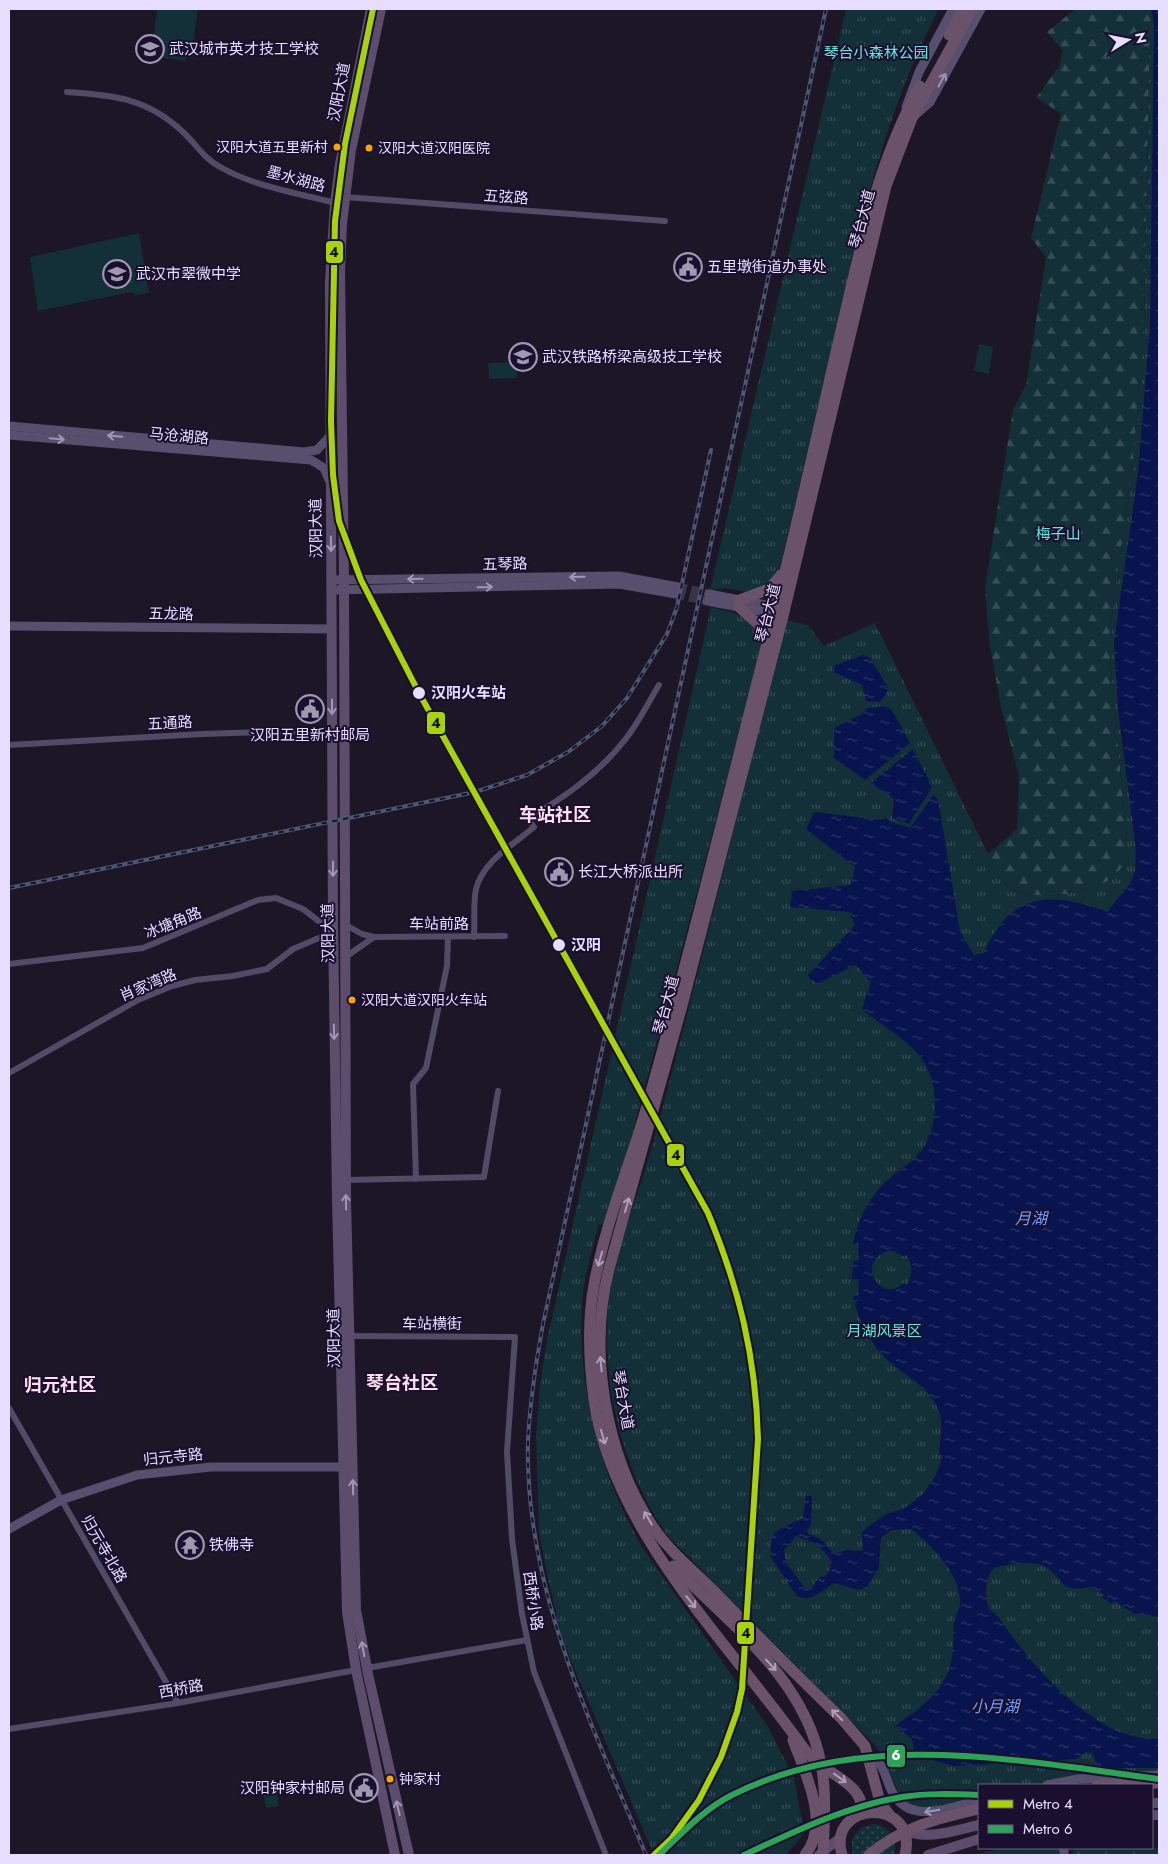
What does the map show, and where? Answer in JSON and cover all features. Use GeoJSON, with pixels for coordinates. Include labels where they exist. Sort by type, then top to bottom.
{"type":"FeatureCollection","features":[{"type":"Feature","properties":{"kind":"highway","name":"琴台大道"},"geometry":{"type":"LineString","coordinates":[[860,1814],[859,1798],[854,1789],[812,1758],[686,1595],[654,1547],[621,1488],[599,1422],[590,1359],[592,1296],[597,1268],[646,1107],[766,644],[779,612],[785,566],[864,230],[886,161],[908,116],[972,9]]}},
{"type":"Feature","properties":{"kind":"highway","name":"琴台大道"},"geometry":{"type":"LineString","coordinates":[[903,1829],[880,1802],[865,1746],[841,1718],[666,1543],[653,1527],[630,1484],[619,1454],[610,1420],[600,1358],[601,1312],[608,1269],[678,1020],[874,232],[908,116]]}},
{"type":"Feature","properties":{"kind":"highway"},"geometry":{"type":"LineString","coordinates":[[766,644],[758,624],[740,604],[772,587],[785,566]]}},
{"type":"Feature","properties":{"kind":"highway"},"geometry":{"type":"LineString","coordinates":[[654,1547],[781,1676],[794,1694],[808,1723],[822,1765],[824,1792],[823,1855]]}},
{"type":"Feature","properties":{"kind":"highway"},"geometry":{"type":"LineString","coordinates":[[788,1726],[805,1772],[814,1806],[815,1836],[812,1846],[805,1855]]}},
{"type":"Feature","properties":{"kind":"highway"},"geometry":{"type":"LineString","coordinates":[[1114,1784],[1159,1783]]}},
{"type":"Feature","properties":{"kind":"highway"},"geometry":{"type":"LineString","coordinates":[[869,1855],[897,1835],[922,1823],[978,1809]]}},
{"type":"Feature","properties":{"kind":"highway"},"geometry":{"type":"LineString","coordinates":[[842,1855],[841,1837],[848,1823],[860,1814],[876,1812],[891,1817]]}},
{"type":"Feature","properties":{"kind":"highway"},"geometry":{"type":"LineString","coordinates":[[903,1829],[906,1838],[905,1855]]}},
{"type":"Feature","properties":{"kind":"main road","name":"汉阳大道"},"geometry":{"type":"LineString","coordinates":[[347,1467],[333,932],[330,283],[335,203],[340,164],[371,9]]}},
{"type":"Feature","properties":{"kind":"main road","name":"汉阳大道"},"geometry":{"type":"LineString","coordinates":[[380,9],[351,150],[340,271],[344,585],[343,923],[345,1180],[349,1336],[347,1612],[409,1855]]}},
{"type":"Feature","properties":{"kind":"main road","name":"琴台大道"},"geometry":{"type":"LineString","coordinates":[[908,116],[908,96],[953,9]]}},
{"type":"Feature","properties":{"kind":"main road","name":"马沧湖路"},"geometry":{"type":"LineString","coordinates":[[9,426],[304,452],[317,450],[331,435]]}},
{"type":"Feature","properties":{"kind":"main road","name":"马沧湖路"},"geometry":{"type":"LineString","coordinates":[[9,435],[311,460],[324,468],[331,486]]}},
{"type":"Feature","properties":{"kind":"main road","name":"五琴路"},"geometry":{"type":"LineString","coordinates":[[332,585],[619,584],[677,591]]}},
{"type":"Feature","properties":{"kind":"main road"},"geometry":{"type":"LineString","coordinates":[[708,598],[779,612]]}},
{"type":"Feature","properties":{"kind":"main road","name":"五龙路"},"geometry":{"type":"LineString","coordinates":[[9,626],[332,629]]}},
{"type":"Feature","properties":{"kind":"main road","name":"归元寺路"},"geometry":{"type":"LineString","coordinates":[[9,1529],[61,1500],[137,1475],[211,1467],[347,1467]]}},
{"type":"Feature","properties":{"kind":"main road","name":"汉阳大道"},"geometry":{"type":"LineString","coordinates":[[361,1668],[395,1855]]}},
{"type":"Feature","properties":{"kind":"main road"},"geometry":{"type":"LineString","coordinates":[[868,1754],[880,1762],[896,1800],[910,1810],[927,1812],[978,1800]]}},
{"type":"Feature","properties":{"kind":"main road"},"geometry":{"type":"LineString","coordinates":[[1052,1784],[1078,1779],[1159,1775]]}},
{"type":"Feature","properties":{"kind":"main road"},"geometry":{"type":"LineString","coordinates":[[903,1829],[912,1835],[922,1835],[978,1825]]}},
{"type":"Feature","properties":{"kind":"main road"},"geometry":{"type":"LineString","coordinates":[[819,1855],[841,1837]]}},
{"type":"Feature","properties":{"kind":"main road"},"geometry":{"type":"LineString","coordinates":[[928,1855],[978,1839]]}},
{"type":"Feature","properties":{"kind":"main road"},"geometry":{"type":"LineString","coordinates":[[948,1855],[978,1839]]}},
{"type":"Feature","properties":{"kind":"street","name":"墨水湖路"},"geometry":{"type":"LineString","coordinates":[[67,92],[115,95],[134,100],[175,125],[209,160],[223,169],[269,186],[335,203]]}},
{"type":"Feature","properties":{"kind":"street","name":"五弦路"},"geometry":{"type":"LineString","coordinates":[[346,197],[665,221]]}},
{"type":"Feature","properties":{"kind":"street"},"geometry":{"type":"LineString","coordinates":[[474,936],[476,890],[481,874],[490,864],[534,827],[528,819],[555,803],[595,772],[625,741],[659,685]]}},
{"type":"Feature","properties":{"kind":"street","name":"五通路"},"geometry":{"type":"LineString","coordinates":[[9,745],[202,734],[332,730]]}},
{"type":"Feature","properties":{"kind":"street","name":"冰塘角路"},"geometry":{"type":"LineString","coordinates":[[9,964],[143,948],[258,900],[276,898],[302,909],[333,932]]}},
{"type":"Feature","properties":{"kind":"street"},"geometry":{"type":"LineString","coordinates":[[343,923],[362,934],[374,937]]}},
{"type":"Feature","properties":{"kind":"street","name":"肖家湾路"},"geometry":{"type":"LineString","coordinates":[[9,1074],[138,1000],[172,986],[195,980],[233,976],[267,969],[293,949],[333,932]]}},
{"type":"Feature","properties":{"kind":"street","name":"车站前路"},"geometry":{"type":"LineString","coordinates":[[374,937],[505,936]]}},
{"type":"Feature","properties":{"kind":"street"},"geometry":{"type":"LineString","coordinates":[[344,958],[362,943],[374,937]]}},
{"type":"Feature","properties":{"kind":"street"},"geometry":{"type":"LineString","coordinates":[[416,1178],[413,1084],[426,1068],[447,966],[448,937]]}},
{"type":"Feature","properties":{"kind":"street"},"geometry":{"type":"LineString","coordinates":[[345,1180],[484,1178],[498,1091]]}},
{"type":"Feature","properties":{"kind":"street","name":"车站横街"},"geometry":{"type":"LineString","coordinates":[[349,1336],[515,1337]]}},
{"type":"Feature","properties":{"kind":"street","name":"西桥小路"},"geometry":{"type":"LineString","coordinates":[[515,1337],[507,1452],[512,1539],[526,1640],[534,1672],[606,1855]]}},
{"type":"Feature","properties":{"kind":"street","name":"归元寺北路"},"geometry":{"type":"LineString","coordinates":[[9,1408],[178,1703]]}},
{"type":"Feature","properties":{"kind":"street","name":"西桥路"},"geometry":{"type":"LineString","coordinates":[[9,1729],[178,1703],[361,1668],[526,1640]]}},
{"type":"Feature","properties":{"kind":"green space"},"geometry":{"type":"Polygon","coordinates":[[[157,9],[198,9],[193,44],[185,61],[151,56],[157,9]]]}},
{"type":"Feature","properties":{"kind":"green space","name":"琴台小森林公园"},"geometry":{"type":"Polygon","coordinates":[[[846,9],[939,9],[905,83],[878,161],[776,579],[751,593],[726,588],[710,590],[846,9]]]}},
{"type":"Feature","properties":{"kind":"green space","name":"梅子山"},"geometry":{"type":"Polygon","coordinates":[[[1075,9],[1145,9],[1150,19],[1144,324],[1132,474],[1114,598],[1109,647],[1127,843],[1126,856],[1119,871],[1107,882],[1079,892],[1047,896],[1018,892],[1008,887],[999,877],[988,854],[1017,829],[1019,776],[1001,707],[989,640],[985,588],[1013,409],[1026,385],[1046,257],[1031,238],[1061,113],[1036,98],[1059,66],[1063,51],[1047,32],[1075,9]]]}},
{"type":"Feature","properties":{"kind":"green space","name":"月湖风景区"},"geometry":{"type":"Polygon","coordinates":[[[1145,9],[1159,9],[1159,1773],[1065,1779],[1041,1784],[978,1784],[978,1798],[947,1806],[923,1808],[905,1800],[898,1791],[885,1761],[875,1745],[668,1536],[652,1511],[628,1457],[612,1398],[607,1338],[608,1309],[619,1253],[651,1150],[680,1042],[786,620],[808,625],[824,646],[875,623],[996,872],[1008,887],[1018,892],[1032,895],[1063,895],[1079,892],[1107,882],[1116,875],[1123,864],[1127,843],[1109,647],[1114,598],[1132,474],[1144,324],[1150,19],[1145,9]]]}},
{"type":"Feature","properties":{"kind":"green space"},"geometry":{"type":"Polygon","coordinates":[[[139,233],[149,293],[136,295],[131,292],[38,311],[30,257],[139,233]]]}},
{"type":"Feature","properties":{"kind":"green space"},"geometry":{"type":"Polygon","coordinates":[[[979,344],[993,347],[989,374],[974,371],[979,344]]]}},
{"type":"Feature","properties":{"kind":"green space"},"geometry":{"type":"Polygon","coordinates":[[[517,362],[517,378],[489,379],[488,363],[517,362]]]}},
{"type":"Feature","properties":{"kind":"green space"},"geometry":{"type":"Polygon","coordinates":[[[711,607],[738,615],[749,622],[757,634],[761,649],[607,1226],[599,1224],[586,1275],[582,1306],[582,1338],[588,1401],[595,1431],[614,1490],[627,1519],[642,1547],[768,1727],[794,1778],[804,1833],[787,1854],[781,1855],[654,1855],[561,1635],[539,1533],[536,1436],[540,1384],[547,1340],[711,607]]]}},
{"type":"Feature","properties":{"kind":"green space"},"geometry":{"type":"Polygon","coordinates":[[[274,1778],[279,1806],[266,1808],[261,1781],[274,1778]]]}},
{"type":"Feature","properties":{"kind":"green space"},"geometry":{"type":"Polygon","coordinates":[[[874,1824],[885,1828],[892,1835],[895,1844],[894,1855],[853,1855],[852,1843],[855,1834],[863,1827],[874,1824]]]}},
{"type":"Feature","properties":{"kind":"green space"},"geometry":{"type":"Polygon","coordinates":[[[1159,1848],[1159,1855],[1071,1855],[1073,1851],[1079,1849],[1159,1848]]]}},
{"type":"Feature","properties":{"kind":"green space"},"geometry":{"type":"Polygon","coordinates":[[[999,1849],[1061,1849],[1062,1855],[971,1855],[999,1849]]]}},
{"type":"Feature","properties":{"kind":"water","name":"月湖"},"geometry":{"type":"Polygon","coordinates":[[[1151,9],[1159,9],[1159,1617],[1135,1614],[1114,1601],[1112,1604],[1102,1598],[1104,1595],[1090,1587],[1079,1589],[1066,1586],[1051,1570],[1033,1563],[1012,1564],[994,1568],[987,1581],[986,1598],[991,1611],[998,1617],[1035,1665],[1079,1707],[1117,1731],[1135,1736],[1159,1739],[1159,1768],[1097,1768],[1093,1753],[1086,1752],[1077,1759],[954,1766],[915,1755],[912,1739],[895,1726],[923,1705],[939,1689],[945,1679],[952,1657],[954,1622],[960,1606],[959,1593],[951,1572],[936,1552],[911,1529],[892,1530],[881,1538],[879,1567],[867,1587],[858,1590],[835,1583],[817,1595],[807,1598],[797,1596],[771,1557],[774,1534],[783,1527],[803,1518],[806,1496],[812,1496],[811,1524],[807,1530],[808,1534],[821,1539],[834,1554],[847,1550],[863,1551],[862,1533],[865,1529],[884,1515],[905,1508],[924,1493],[936,1475],[943,1456],[939,1454],[941,1425],[937,1406],[926,1391],[884,1357],[872,1341],[862,1324],[853,1296],[858,1296],[859,1279],[852,1279],[853,1261],[859,1260],[858,1243],[853,1244],[859,1222],[866,1208],[883,1184],[916,1157],[930,1134],[935,1106],[931,1077],[926,1065],[911,1047],[862,1009],[871,982],[856,965],[817,984],[807,976],[855,925],[849,912],[790,907],[792,891],[851,885],[855,867],[806,829],[814,812],[882,820],[886,817],[891,822],[910,828],[933,795],[938,799],[960,931],[974,955],[984,953],[994,933],[1006,918],[1019,908],[1034,902],[1050,899],[1087,905],[1107,912],[1130,884],[1135,871],[1136,850],[1118,709],[1114,642],[1138,473],[1150,325],[1154,23],[1151,9]],[[887,1251],[877,1257],[873,1264],[872,1272],[875,1280],[880,1286],[887,1289],[896,1288],[904,1283],[907,1285],[911,1269],[908,1258],[906,1255],[904,1257],[894,1251],[887,1251]],[[796,1536],[784,1550],[786,1563],[805,1588],[811,1590],[818,1578],[827,1575],[832,1562],[818,1544],[796,1536]]]}},
{"type":"Feature","properties":{"kind":"water"},"geometry":{"type":"Polygon","coordinates":[[[863,655],[870,658],[889,689],[880,702],[866,701],[862,685],[834,672],[834,666],[863,655]]]}},
{"type":"Feature","properties":{"kind":"water"},"geometry":{"type":"Polygon","coordinates":[[[885,706],[892,710],[910,743],[865,780],[834,758],[834,728],[862,714],[867,708],[885,706]]]}},
{"type":"Feature","properties":{"kind":"water"},"geometry":{"type":"Polygon","coordinates":[[[913,749],[932,787],[909,824],[892,818],[894,799],[871,783],[913,749]]]}},
{"type":"Feature","properties":{"kind":"tunnel"},"geometry":{"type":"LineString","coordinates":[[678,587],[709,594]]}},
{"type":"Feature","properties":{"kind":"tunnel"},"geometry":{"type":"LineString","coordinates":[[676,594],[707,601]]}},
{"type":"Feature","properties":{"kind":"railway"},"geometry":{"type":"LineString","coordinates":[[646,1855],[583,1704],[549,1601],[537,1549],[530,1495],[528,1440],[530,1411],[543,1324],[826,9]]}},
{"type":"Feature","properties":{"kind":"railway"},"geometry":{"type":"LineString","coordinates":[[9,888],[475,792],[527,775],[568,752],[602,726],[627,698],[667,634],[677,607],[711,450]]}},
{"type":"Feature","properties":{"kind":"metro line","name":"4"},"geometry":{"type":"LineString","coordinates":[[373,9],[345,144],[335,221],[331,421],[333,475],[339,521],[361,580],[419,693],[708,1213],[729,1268],[737,1296],[744,1323],[754,1380],[758,1439],[742,1689],[737,1712],[721,1757],[699,1800],[671,1839],[654,1855]]}},
{"type":"Feature","properties":{"kind":"metro line","name":"6"},"geometry":{"type":"LineString","coordinates":[[659,1855],[702,1815],[732,1795],[783,1774],[835,1762],[888,1756],[942,1755],[1052,1764],[1159,1779]]}},
{"type":"Feature","properties":{"kind":"metro line","name":"6"},"geometry":{"type":"LineString","coordinates":[[744,1855],[822,1820],[861,1806],[921,1795],[978,1795]]}},
{"type":"Feature","properties":{"kind":"place","name":"武汉城市英才技工学校"},"geometry":{"type":"Point","coordinates":[150,49]}},
{"type":"Feature","properties":{"kind":"place","name":"汉阳大道五里新村"},"geometry":{"type":"Point","coordinates":[337,147]}},
{"type":"Feature","properties":{"kind":"place","name":"汉阳大道汉阳医院"},"geometry":{"type":"Point","coordinates":[369,148]}},
{"type":"Feature","properties":{"kind":"place","name":"五里墩街道办事处"},"geometry":{"type":"Point","coordinates":[688,267]}},
{"type":"Feature","properties":{"kind":"place","name":"武汉市翠微中学"},"geometry":{"type":"Point","coordinates":[117,274]}},
{"type":"Feature","properties":{"kind":"place","name":"武汉铁路桥梁高级技工学校"},"geometry":{"type":"Point","coordinates":[523,357]}},
{"type":"Feature","properties":{"kind":"place","name":"汉阳火车站"},"geometry":{"type":"Point","coordinates":[419,693]}},
{"type":"Feature","properties":{"kind":"place","name":"汉阳五里新村邮局"},"geometry":{"type":"Point","coordinates":[310,709]}},
{"type":"Feature","properties":{"kind":"place","name":"长江大桥派出所"},"geometry":{"type":"Point","coordinates":[559,872]}},
{"type":"Feature","properties":{"kind":"place","name":"汉阳"},"geometry":{"type":"Point","coordinates":[559,945]}},
{"type":"Feature","properties":{"kind":"place","name":"汉阳大道汉阳火车站"},"geometry":{"type":"Point","coordinates":[352,1000]}},
{"type":"Feature","properties":{"kind":"place","name":"铁佛寺"},"geometry":{"type":"Point","coordinates":[190,1545]}},
{"type":"Feature","properties":{"kind":"place","name":"钟家村"},"geometry":{"type":"Point","coordinates":[390,1779]}},
{"type":"Feature","properties":{"kind":"place","name":"汉阳钟家村邮局"},"geometry":{"type":"Point","coordinates":[364,1788]}},
{"type":"Feature","properties":{"kind":"district","name":"车站社区"},"geometry":{"type":"Point","coordinates":[555,815]}},
{"type":"Feature","properties":{"kind":"district","name":"琴台社区"},"geometry":{"type":"Point","coordinates":[402,1383]}},
{"type":"Feature","properties":{"kind":"district","name":"归元社区"},"geometry":{"type":"Point","coordinates":[60,1385]}},
{"type":"Feature","properties":{"kind":"water label","name":"小月湖"},"geometry":{"type":"Point","coordinates":[995,1706]}}]}
